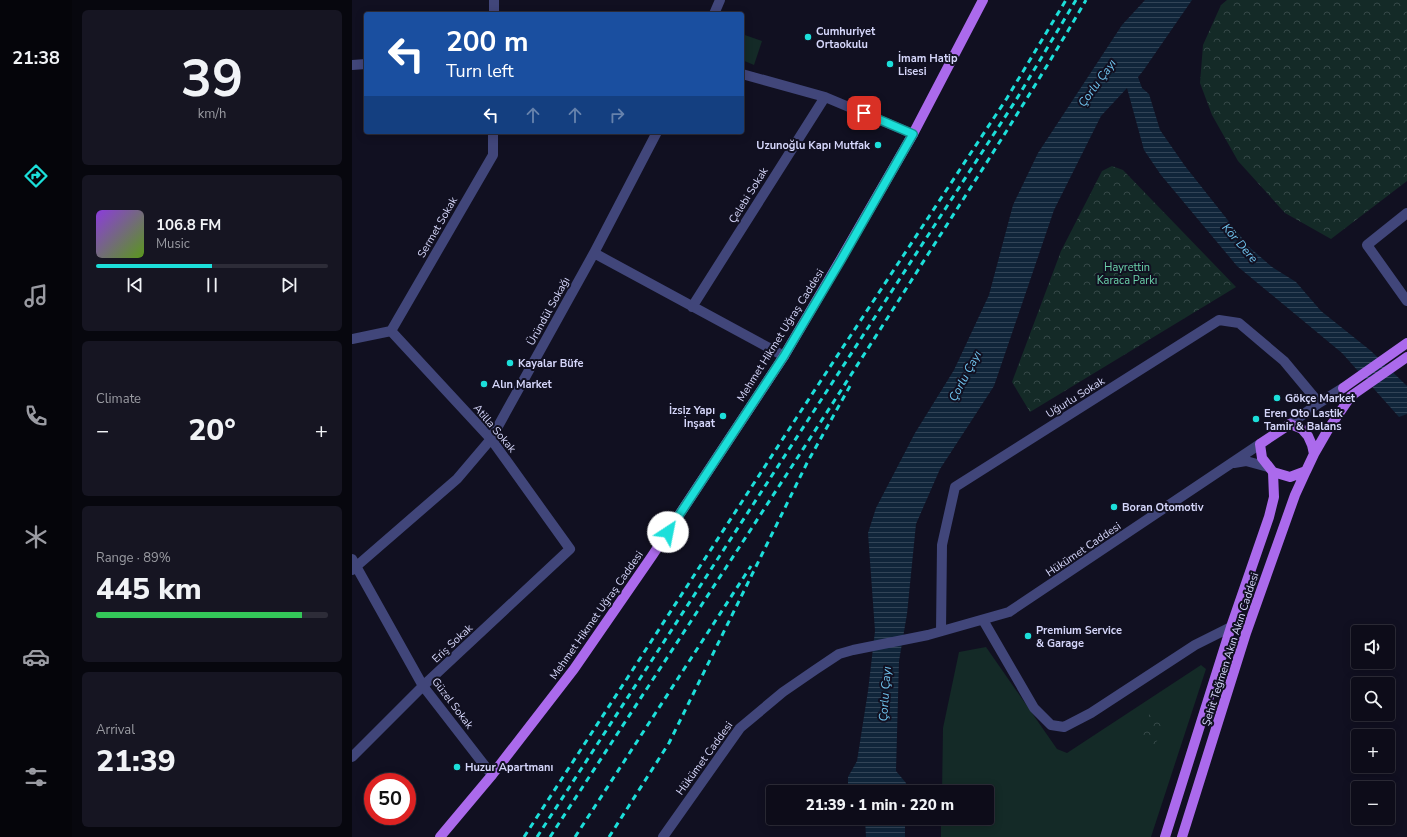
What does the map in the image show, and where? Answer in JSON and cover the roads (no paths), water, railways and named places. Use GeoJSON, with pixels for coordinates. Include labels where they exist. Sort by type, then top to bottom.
{"type":"FeatureCollection","features":[{"type":"Feature","properties":{"kind":"main road","name":"Mehmet Hikmet Uğraş Caddesi"},"geometry":{"type":"LineString","coordinates":[[440,837],[492,775],[574,669],[656,550],[784,356],[913,134],[983,0]]}},
{"type":"Feature","properties":{"kind":"main road"},"geometry":{"type":"LineString","coordinates":[[1343,388],[1406,344]]}},
{"type":"Feature","properties":{"kind":"main road"},"geometry":{"type":"LineString","coordinates":[[1314,454],[1308,436],[1302,429],[1290,424],[1260,444],[1262,458],[1271,470],[1290,477],[1306,471],[1329,428],[1350,396],[1407,358]]}},
{"type":"Feature","properties":{"kind":"main road","name":"Şehit Teğmen Akın Akın Caddesi"},"geometry":{"type":"LineString","coordinates":[[1165,837],[1231,627],[1269,517],[1274,497],[1271,470]]}},
{"type":"Feature","properties":{"kind":"main road","name":"Şehit Teğmen Akın Akın Caddesi"},"geometry":{"type":"LineString","coordinates":[[1182,837],[1246,633],[1295,495],[1306,471]]}},
{"type":"Feature","properties":{"kind":"street"},"geometry":{"type":"LineString","coordinates":[[494,0],[494,12]]}},
{"type":"Feature","properties":{"kind":"street"},"geometry":{"type":"LineString","coordinates":[[715,12],[720,0]]}},
{"type":"Feature","properties":{"kind":"street"},"geometry":{"type":"LineString","coordinates":[[352,65],[364,64]]}},
{"type":"Feature","properties":{"kind":"street"},"geometry":{"type":"LineString","coordinates":[[744,75],[825,96],[913,134]]}},
{"type":"Feature","properties":{"kind":"street","name":"Çelebi Sokak"},"geometry":{"type":"LineString","coordinates":[[692,307],[825,96]]}},
{"type":"Feature","properties":{"kind":"street","name":"Sermet Sokak"},"geometry":{"type":"LineString","coordinates":[[391,331],[493,155],[493,134]]}},
{"type":"Feature","properties":{"kind":"street","name":"Üründül Sokağı"},"geometry":{"type":"LineString","coordinates":[[354,565],[457,479],[491,439],[594,253],[656,134]]}},
{"type":"Feature","properties":{"kind":"street"},"geometry":{"type":"LineString","coordinates":[[1407,213],[1367,245],[1407,301]]}},
{"type":"Feature","properties":{"kind":"street"},"geometry":{"type":"LineString","coordinates":[[594,253],[784,356]]}},
{"type":"Feature","properties":{"kind":"street","name":"Uğurlu Sokak"},"geometry":{"type":"LineString","coordinates":[[941,632],[942,545],[955,487],[1219,320],[1239,323],[1284,361],[1320,403]]}},
{"type":"Feature","properties":{"kind":"street"},"geometry":{"type":"LineString","coordinates":[[352,339],[391,331]]}},
{"type":"Feature","properties":{"kind":"street","name":"Atilla Sokak"},"geometry":{"type":"LineString","coordinates":[[391,331],[491,439],[570,549]]}},
{"type":"Feature","properties":{"kind":"street"},"geometry":{"type":"LineString","coordinates":[[1290,424],[1343,388]]}},
{"type":"Feature","properties":{"kind":"street","name":"Hükümet Caddesi"},"geometry":{"type":"LineString","coordinates":[[663,837],[740,728],[783,692],[839,654],[941,632],[1009,612],[1260,444]]}},
{"type":"Feature","properties":{"kind":"street"},"geometry":{"type":"LineString","coordinates":[[1232,463],[1246,461],[1271,470]]}},
{"type":"Feature","properties":{"kind":"street","name":"Eriş Sokak"},"geometry":{"type":"LineString","coordinates":[[352,757],[423,686],[570,549]]}},
{"type":"Feature","properties":{"kind":"street","name":"Güzel Sokak"},"geometry":{"type":"LineString","coordinates":[[354,565],[423,686],[492,775]]}},
{"type":"Feature","properties":{"kind":"street"},"geometry":{"type":"LineString","coordinates":[[983,620],[1034,708],[1051,725],[1064,727],[1091,713],[1195,645],[1231,627]]}},
{"type":"Feature","properties":{"kind":"water"},"geometry":{"type":"Polygon","coordinates":[[[1145,0],[1192,0],[1138,77],[1142,88],[1149,94],[1160,130],[1185,166],[1249,247],[1272,267],[1296,282],[1321,311],[1371,351],[1407,386],[1407,414],[1399,417],[1342,353],[1237,266],[1161,175],[1144,150],[1127,88],[1101,116],[1054,210],[994,386],[940,469],[916,524],[907,614],[899,661],[896,771],[906,785],[848,785],[848,777],[857,761],[868,691],[875,631],[868,533],[876,508],[915,433],[954,370],[989,295],[1013,205],[1038,153],[1122,25],[1145,0]]]}},
{"type":"Feature","properties":{"kind":"water"},"geometry":{"type":"Polygon","coordinates":[[[865,825],[905,825],[905,837],[866,837],[865,825]]]}},
{"type":"Feature","properties":{"kind":"railway"},"geometry":{"type":"LineString","coordinates":[[524,837],[797,417],[1007,98],[1066,0]]}},
{"type":"Feature","properties":{"kind":"railway"},"geometry":{"type":"LineString","coordinates":[[537,837],[1016,100],[1076,0]]}},
{"type":"Feature","properties":{"kind":"railway"},"geometry":{"type":"LineString","coordinates":[[550,837],[879,332],[1047,66],[1086,0]]}},
{"type":"Feature","properties":{"kind":"railway"},"geometry":{"type":"LineString","coordinates":[[609,837],[669,743],[807,463],[850,386]]}},
{"type":"Feature","properties":{"kind":"railway"},"geometry":{"type":"LineString","coordinates":[[575,837],[751,566]]}},
{"type":"Feature","properties":{"kind":"place","name":"Cumhuriyet Ortaokulu"},"geometry":{"type":"Point","coordinates":[808,37]}},
{"type":"Feature","properties":{"kind":"place","name":"İmam Hatip Lisesi"},"geometry":{"type":"Point","coordinates":[890,64]}},
{"type":"Feature","properties":{"kind":"place","name":"Uzunoğlu Kapı Mutfak"},"geometry":{"type":"Point","coordinates":[878,145]}},
{"type":"Feature","properties":{"kind":"place","name":"Kayalar Büfe"},"geometry":{"type":"Point","coordinates":[510,363]}},
{"type":"Feature","properties":{"kind":"place","name":"Alın Market"},"geometry":{"type":"Point","coordinates":[484,384]}},
{"type":"Feature","properties":{"kind":"place","name":"Gökçe Market"},"geometry":{"type":"Point","coordinates":[1277,398]}},
{"type":"Feature","properties":{"kind":"place","name":"İzsiz Yapı İnşaat"},"geometry":{"type":"Point","coordinates":[723,416]}},
{"type":"Feature","properties":{"kind":"place","name":"Eren Oto Lastik Tamir & Balans"},"geometry":{"type":"Point","coordinates":[1256,419]}},
{"type":"Feature","properties":{"kind":"place","name":"Boran Otomotiv"},"geometry":{"type":"Point","coordinates":[1114,507]}},
{"type":"Feature","properties":{"kind":"place","name":"Premium Service & Garage"},"geometry":{"type":"Point","coordinates":[1028,636]}},
{"type":"Feature","properties":{"kind":"place","name":"Huzur Apartmanı"},"geometry":{"type":"Point","coordinates":[457,767]}},
{"type":"Feature","properties":{"kind":"water label","name":"Çorlu Çayı"},"geometry":{"type":"Point","coordinates":[1097,83]}},
{"type":"Feature","properties":{"kind":"water label","name":"Kör Dere"},"geometry":{"type":"Point","coordinates":[1240,243]}},
{"type":"Feature","properties":{"kind":"water label","name":"Çorlu Çayı"},"geometry":{"type":"Point","coordinates":[965,376]}},
{"type":"Feature","properties":{"kind":"water label","name":"Çorlu Çayı"},"geometry":{"type":"Point","coordinates":[885,694]}},
{"type":"Feature","properties":{"kind":"park label","name":"Hayrettin Karaca Parkı"},"geometry":{"type":"Point","coordinates":[1127,273]}}]}
